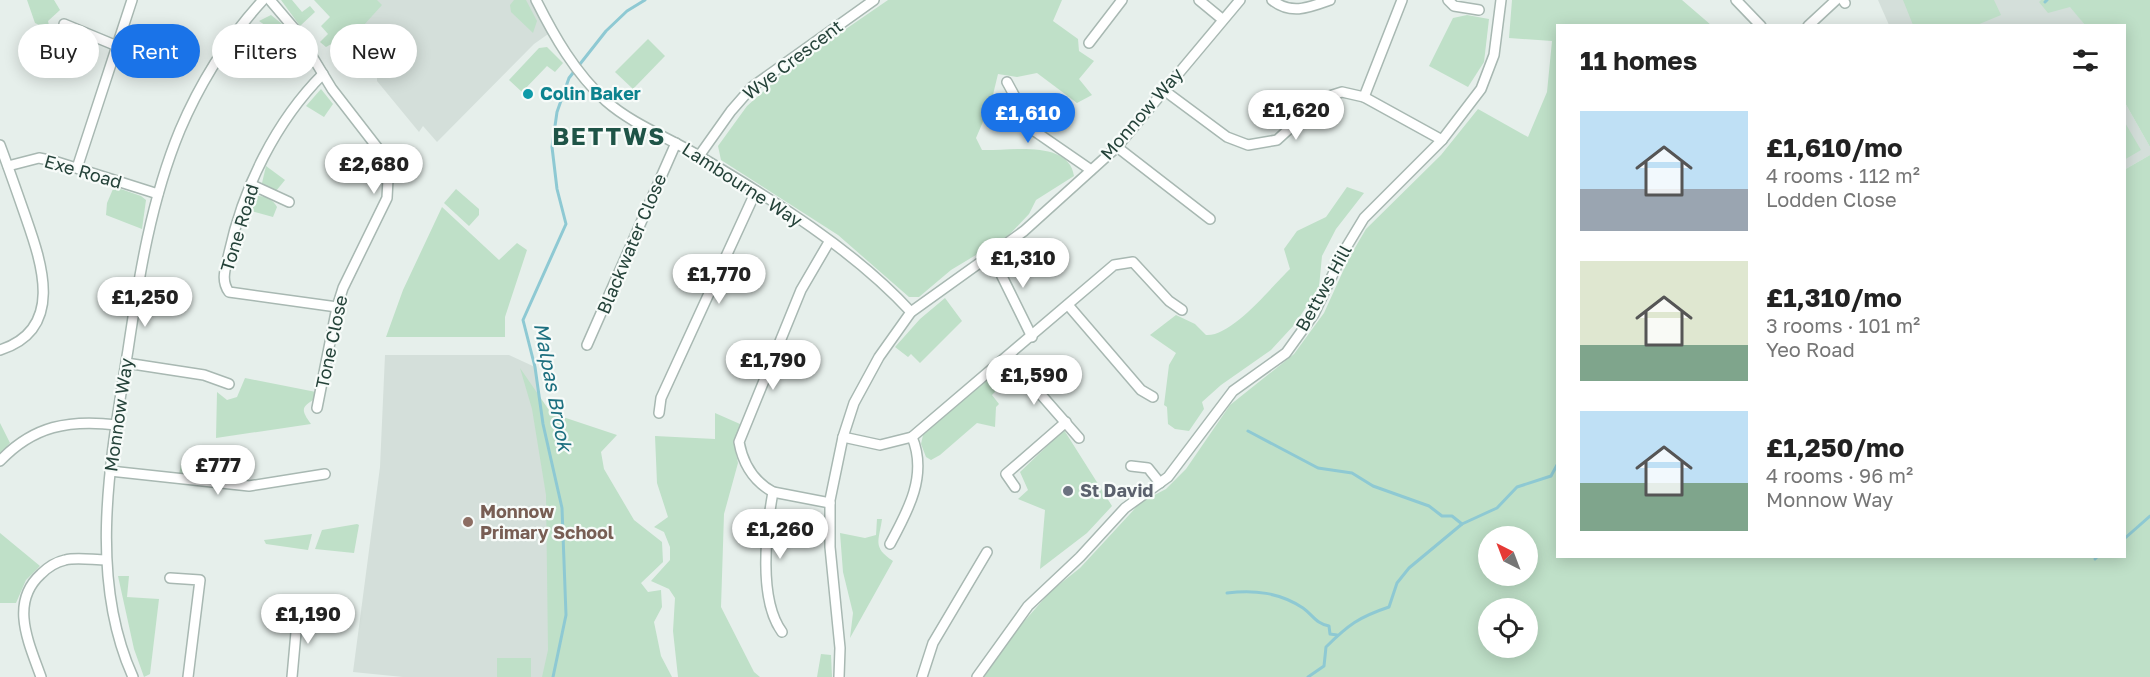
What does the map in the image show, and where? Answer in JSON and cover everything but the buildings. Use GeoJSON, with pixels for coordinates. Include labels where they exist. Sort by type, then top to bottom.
{"type":"FeatureCollection","features":[{"type":"Feature","properties":{"kind":"street"},"geometry":{"type":"LineString","coordinates":[[124,24],[132,0]]}},
{"type":"Feature","properties":{"kind":"street","name":"Monnow Way"},"geometry":{"type":"LineString","coordinates":[[133,677],[117,630],[106,560],[110,471],[142,264],[158,194],[180,129],[213,67],[243,22],[263,0]]}},
{"type":"Feature","properties":{"kind":"street","name":"Tone Close"},"geometry":{"type":"LineString","coordinates":[[270,0],[298,33],[350,114],[380,151],[388,179],[384,206],[343,288],[317,408]]}},
{"type":"Feature","properties":{"kind":"street","name":"Lambourne Way"},"geometry":{"type":"LineString","coordinates":[[536,0],[551,32],[581,73],[614,108],[756,191],[867,268],[911,312]]}},
{"type":"Feature","properties":{"kind":"street","name":"Wye Crescent"},"geometry":{"type":"LineString","coordinates":[[699,156],[731,111],[752,87],[874,0]]}},
{"type":"Feature","properties":{"kind":"street"},"geometry":{"type":"LineString","coordinates":[[1089,43],[1122,0]]}},
{"type":"Feature","properties":{"kind":"street"},"geometry":{"type":"LineString","coordinates":[[1198,0],[1222,19]]}},
{"type":"Feature","properties":{"kind":"street","name":"Monnow Way"},"geometry":{"type":"LineString","coordinates":[[839,677],[840,648],[830,547],[830,503],[843,437],[867,378],[911,312],[1032,224],[1117,147],[1240,0]]}},
{"type":"Feature","properties":{"kind":"street"},"geometry":{"type":"LineString","coordinates":[[1272,0],[1290,10],[1308,8],[1329,0]]}},
{"type":"Feature","properties":{"kind":"street"},"geometry":{"type":"LineString","coordinates":[[1364,97],[1402,0]]}},
{"type":"Feature","properties":{"kind":"street"},"geometry":{"type":"LineString","coordinates":[[1448,0],[1454,6],[1479,10]]}},
{"type":"Feature","properties":{"kind":"street","name":"Bettws Hill"},"geometry":{"type":"LineString","coordinates":[[977,677],[1028,606],[1080,557],[1125,508],[1160,483],[1190,450],[1233,391],[1286,353],[1314,314],[1344,251],[1364,218],[1442,140],[1463,114],[1489,72],[1499,30],[1501,0]]}},
{"type":"Feature","properties":{"kind":"street"},"geometry":{"type":"LineString","coordinates":[[1736,0],[1759,24]]}},
{"type":"Feature","properties":{"kind":"street"},"geometry":{"type":"LineString","coordinates":[[1811,24],[1841,1]]}},
{"type":"Feature","properties":{"kind":"street"},"geometry":{"type":"LineString","coordinates":[[77,168],[111,64]]}},
{"type":"Feature","properties":{"kind":"street","name":"Tone Road"},"geometry":{"type":"LineString","coordinates":[[323,74],[294,108],[265,156],[231,244],[224,278],[225,287],[229,292],[337,308]]}},
{"type":"Feature","properties":{"kind":"street"},"geometry":{"type":"LineString","coordinates":[[1007,82],[1020,106],[1020,121],[1091,170]]}},
{"type":"Feature","properties":{"kind":"street"},"geometry":{"type":"LineString","coordinates":[[1165,90],[1227,137],[1248,145],[1277,140],[1323,98],[1342,92],[1364,97],[1442,140]]}},
{"type":"Feature","properties":{"kind":"street","name":"Blackwater Close"},"geometry":{"type":"LineString","coordinates":[[587,345],[676,143]]}},
{"type":"Feature","properties":{"kind":"street"},"geometry":{"type":"LineString","coordinates":[[0,145],[42,263],[45,285],[41,308],[30,330],[15,343],[0,350]]}},
{"type":"Feature","properties":{"kind":"street"},"geometry":{"type":"LineString","coordinates":[[1117,147],[1210,219]]}},
{"type":"Feature","properties":{"kind":"street","name":"Exe Road"},"geometry":{"type":"LineString","coordinates":[[8,166],[39,158],[158,194]]}},
{"type":"Feature","properties":{"kind":"street"},"geometry":{"type":"LineString","coordinates":[[252,185],[289,202]]}},
{"type":"Feature","properties":{"kind":"street"},"geometry":{"type":"LineString","coordinates":[[659,413],[661,398],[756,191]]}},
{"type":"Feature","properties":{"kind":"street"},"geometry":{"type":"LineString","coordinates":[[829,242],[801,290],[739,442],[742,460],[756,479],[773,492],[830,503]]}},
{"type":"Feature","properties":{"kind":"street"},"geometry":{"type":"LineString","coordinates":[[991,254],[1032,337]]}},
{"type":"Feature","properties":{"kind":"street"},"geometry":{"type":"LineString","coordinates":[[843,437],[880,445],[912,437],[1114,265],[1133,262],[1169,301],[1182,310]]}},
{"type":"Feature","properties":{"kind":"street"},"geometry":{"type":"LineString","coordinates":[[1068,305],[1141,390],[1153,397]]}},
{"type":"Feature","properties":{"kind":"street"},"geometry":{"type":"LineString","coordinates":[[1008,357],[1079,438]]}},
{"type":"Feature","properties":{"kind":"street"},"geometry":{"type":"LineString","coordinates":[[126,363],[204,375],[229,384]]}},
{"type":"Feature","properties":{"kind":"street"},"geometry":{"type":"LineString","coordinates":[[1015,487],[1006,474],[1066,422]]}},
{"type":"Feature","properties":{"kind":"street"},"geometry":{"type":"LineString","coordinates":[[0,461],[15,445],[39,431],[65,424],[117,425]]}},
{"type":"Feature","properties":{"kind":"street"},"geometry":{"type":"LineString","coordinates":[[890,543],[912,504],[919,463],[918,451],[912,437]]}},
{"type":"Feature","properties":{"kind":"street"},"geometry":{"type":"LineString","coordinates":[[1131,466],[1148,468],[1160,483]]}},
{"type":"Feature","properties":{"kind":"street"},"geometry":{"type":"LineString","coordinates":[[110,471],[249,486],[325,474]]}},
{"type":"Feature","properties":{"kind":"street"},"geometry":{"type":"LineString","coordinates":[[773,492],[766,558],[768,592],[775,622],[782,632]]}},
{"type":"Feature","properties":{"kind":"street"},"geometry":{"type":"LineString","coordinates":[[922,677],[933,643],[987,552]]}},
{"type":"Feature","properties":{"kind":"street"},"geometry":{"type":"LineString","coordinates":[[41,677],[22,619],[24,599],[31,583],[47,568],[65,560],[106,560]]}},
{"type":"Feature","properties":{"kind":"street"},"geometry":{"type":"LineString","coordinates":[[170,578],[200,580],[188,677]]}},
{"type":"Feature","properties":{"kind":"street"},"geometry":{"type":"LineString","coordinates":[[292,677],[298,610]]}},
{"type":"Feature","properties":{"kind":"shaded area"},"geometry":{"type":"Polygon","coordinates":[[[348,0],[536,0],[551,32],[534,44],[437,142],[423,126],[419,132],[377,81],[377,78],[417,78],[417,24],[351,24],[348,0]]]}},
{"type":"Feature","properties":{"kind":"shaded area"},"geometry":{"type":"Polygon","coordinates":[[[1878,0],[2066,0],[2084,24],[1889,24],[1878,0]]]}},
{"type":"Feature","properties":{"kind":"shaded area"},"geometry":{"type":"Polygon","coordinates":[[[2126,105],[2150,147],[2150,155],[2126,169],[2126,105]]]}},
{"type":"Feature","properties":{"kind":"shaded area","name":"Monnow Primary School"},"geometry":{"type":"Polygon","coordinates":[[[385,355],[509,355],[535,367],[543,424],[562,508],[553,677],[403,677],[353,672],[380,467],[385,355]]]}},
{"type":"Feature","properties":{"kind":"green space"},"geometry":{"type":"Polygon","coordinates":[[[27,0],[54,0],[60,10],[48,21],[49,24],[35,23],[27,0]]]}},
{"type":"Feature","properties":{"kind":"green space"},"geometry":{"type":"Polygon","coordinates":[[[281,0],[292,0],[302,12],[310,6],[315,12],[302,24],[299,24],[281,0]]]}},
{"type":"Feature","properties":{"kind":"green space"},"geometry":{"type":"Polygon","coordinates":[[[314,0],[377,0],[382,5],[365,24],[330,24],[330,45],[326,47],[320,42],[328,34],[321,26],[330,17],[314,0]]]}},
{"type":"Feature","properties":{"kind":"green space"},"geometry":{"type":"Polygon","coordinates":[[[514,0],[526,0],[537,21],[533,33],[511,12],[510,5],[514,0]]]}},
{"type":"Feature","properties":{"kind":"green space"},"geometry":{"type":"Polygon","coordinates":[[[888,0],[1062,0],[1053,21],[1078,39],[1079,51],[1094,61],[1079,79],[1092,95],[1077,103],[1037,73],[1017,77],[998,74],[991,103],[976,138],[982,150],[1022,149],[1050,152],[1061,156],[1070,164],[1074,176],[1036,200],[1029,214],[1009,235],[951,270],[919,297],[909,297],[838,235],[721,160],[718,146],[747,106],[792,66],[888,0]]]}},
{"type":"Feature","properties":{"kind":"green space"},"geometry":{"type":"Polygon","coordinates":[[[1512,0],[1682,0],[1710,24],[1556,24],[1556,558],[2126,558],[2126,169],[2150,155],[2150,677],[984,677],[1020,626],[1051,591],[1080,568],[1141,502],[1166,489],[1186,469],[1230,405],[1294,354],[1324,313],[1349,258],[1366,229],[1441,155],[1478,109],[1528,137],[1547,92],[1552,41],[1509,38],[1512,0]]]}},
{"type":"Feature","properties":{"kind":"green space"},"geometry":{"type":"Polygon","coordinates":[[[1903,0],[1994,0],[2001,15],[1979,24],[1913,24],[1903,0]]]}},
{"type":"Feature","properties":{"kind":"green space"},"geometry":{"type":"Polygon","coordinates":[[[2041,0],[2150,0],[2150,147],[2126,105],[2126,24],[2084,24],[2070,7],[2048,13],[2039,2],[2041,0]]]}},
{"type":"Feature","properties":{"kind":"green space"},"geometry":{"type":"Polygon","coordinates":[[[271,15],[282,24],[263,24],[259,21],[271,15]]]}},
{"type":"Feature","properties":{"kind":"green space"},"geometry":{"type":"Polygon","coordinates":[[[1467,15],[1489,19],[1484,62],[1468,87],[1429,66],[1453,18],[1467,15]]]}},
{"type":"Feature","properties":{"kind":"green space"},"geometry":{"type":"Polygon","coordinates":[[[648,39],[665,56],[633,89],[615,72],[648,39]]]}},
{"type":"Feature","properties":{"kind":"green space"},"geometry":{"type":"Polygon","coordinates":[[[547,47],[563,63],[555,72],[547,66],[522,92],[509,80],[539,48],[547,47]]]}},
{"type":"Feature","properties":{"kind":"green space"},"geometry":{"type":"Polygon","coordinates":[[[321,89],[333,104],[324,117],[306,106],[321,89]]]}},
{"type":"Feature","properties":{"kind":"green space"},"geometry":{"type":"Polygon","coordinates":[[[2126,124],[2141,150],[2126,159],[2126,124]]]}},
{"type":"Feature","properties":{"kind":"green space"},"geometry":{"type":"Polygon","coordinates":[[[266,166],[285,180],[276,191],[262,183],[266,166]]]}},
{"type":"Feature","properties":{"kind":"green space"},"geometry":{"type":"Polygon","coordinates":[[[1347,187],[1364,193],[1336,229],[1322,256],[1319,287],[1295,324],[1271,350],[1221,385],[1202,402],[1204,409],[1189,431],[1175,429],[1168,424],[1167,407],[1164,405],[1169,365],[1176,353],[1150,335],[1176,315],[1195,324],[1206,335],[1227,328],[1239,320],[1290,269],[1284,249],[1297,231],[1326,217],[1347,187]]]}},
{"type":"Feature","properties":{"kind":"green space"},"geometry":{"type":"Polygon","coordinates":[[[118,188],[146,200],[142,229],[106,215],[107,203],[113,189],[118,188]]]}},
{"type":"Feature","properties":{"kind":"green space"},"geometry":{"type":"Polygon","coordinates":[[[456,189],[479,209],[479,215],[469,226],[444,203],[456,189]]]}},
{"type":"Feature","properties":{"kind":"green space"},"geometry":{"type":"Polygon","coordinates":[[[258,196],[272,200],[277,207],[273,217],[251,211],[258,196]]]}},
{"type":"Feature","properties":{"kind":"green space"},"geometry":{"type":"Polygon","coordinates":[[[442,207],[499,260],[517,243],[527,250],[505,317],[505,337],[386,337],[403,290],[442,207]]]}},
{"type":"Feature","properties":{"kind":"green space"},"geometry":{"type":"Polygon","coordinates":[[[945,298],[962,321],[920,363],[911,354],[908,357],[895,347],[920,319],[945,298]]]}},
{"type":"Feature","properties":{"kind":"green space"},"geometry":{"type":"Polygon","coordinates":[[[520,368],[551,413],[617,435],[601,452],[604,469],[634,520],[662,542],[663,562],[641,583],[648,592],[661,590],[662,607],[654,622],[661,656],[672,677],[542,677],[548,650],[546,495],[532,409],[520,368]]]}},
{"type":"Feature","properties":{"kind":"green space"},"geometry":{"type":"Polygon","coordinates":[[[1010,369],[1024,382],[1016,389],[1007,379],[992,395],[999,404],[996,407],[995,427],[977,423],[940,455],[931,460],[926,457],[921,444],[923,435],[994,374],[996,376],[1010,369]]]}},
{"type":"Feature","properties":{"kind":"green space"},"geometry":{"type":"Polygon","coordinates":[[[245,378],[321,393],[304,409],[311,424],[216,438],[217,392],[227,400],[237,397],[245,378]]]}},
{"type":"Feature","properties":{"kind":"green space"},"geometry":{"type":"Polygon","coordinates":[[[715,413],[740,424],[735,448],[738,463],[724,514],[721,607],[754,672],[760,677],[678,677],[673,631],[675,598],[669,589],[651,581],[670,560],[670,547],[664,532],[654,527],[668,517],[657,483],[655,436],[715,439],[715,413]]]}},
{"type":"Feature","properties":{"kind":"green space"},"geometry":{"type":"Polygon","coordinates":[[[0,423],[10,443],[0,454],[0,423]]]}},
{"type":"Feature","properties":{"kind":"green space"},"geometry":{"type":"Polygon","coordinates":[[[1064,430],[1112,506],[1087,533],[1040,569],[1045,510],[1018,499],[1028,490],[1020,472],[1064,430]]]}},
{"type":"Feature","properties":{"kind":"green space"},"geometry":{"type":"Polygon","coordinates":[[[182,460],[221,465],[220,479],[179,474],[182,460]]]}},
{"type":"Feature","properties":{"kind":"green space"},"geometry":{"type":"Polygon","coordinates":[[[877,519],[882,519],[878,543],[882,552],[893,561],[850,638],[853,613],[843,572],[840,533],[865,538],[876,535],[877,519]]]}},
{"type":"Feature","properties":{"kind":"green space"},"geometry":{"type":"Polygon","coordinates":[[[359,525],[354,553],[315,549],[322,530],[359,525]]]}},
{"type":"Feature","properties":{"kind":"green space"},"geometry":{"type":"Polygon","coordinates":[[[0,533],[40,566],[26,580],[16,603],[0,603],[0,533]]]}},
{"type":"Feature","properties":{"kind":"green space"},"geometry":{"type":"Polygon","coordinates":[[[312,534],[308,550],[266,544],[264,540],[312,534]]]}},
{"type":"Feature","properties":{"kind":"green space"},"geometry":{"type":"Polygon","coordinates":[[[118,576],[129,576],[127,597],[159,599],[150,674],[144,677],[134,649],[118,576]]]}},
{"type":"Feature","properties":{"kind":"green space"},"geometry":{"type":"Polygon","coordinates":[[[821,654],[831,655],[832,677],[817,677],[821,654]]]}},
{"type":"Feature","properties":{"kind":"green space"},"geometry":{"type":"Polygon","coordinates":[[[497,658],[531,658],[531,677],[497,677],[497,658]]]}},
{"type":"Feature","properties":{"kind":"waterway","name":"Malpas Brook"},"geometry":{"type":"LineString","coordinates":[[553,677],[566,615],[562,508],[543,424],[535,367],[523,320],[566,224],[557,189],[552,147],[557,112],[569,78],[606,31],[627,11],[645,0]]}},
{"type":"Feature","properties":{"kind":"waterway"},"geometry":{"type":"LineString","coordinates":[[1248,431],[1318,468],[1352,473],[1373,486],[1429,506],[1442,516],[1452,516],[1462,524]]}},
{"type":"Feature","properties":{"kind":"waterway"},"geometry":{"type":"LineString","coordinates":[[1308,677],[1324,666],[1326,647],[1341,633],[1354,622],[1389,607],[1397,583],[1409,568],[1462,524],[1497,508],[1517,487],[1551,476],[1556,467]]}},
{"type":"Feature","properties":{"kind":"waterway"},"geometry":{"type":"LineString","coordinates":[[2126,537],[2150,516]]}},
{"type":"Feature","properties":{"kind":"waterway"},"geometry":{"type":"LineString","coordinates":[[1227,593],[1257,592],[1285,598],[1329,626],[1330,634],[1337,635]]}},
{"type":"Feature","properties":{"kind":"place","name":"Colin Baker"},"geometry":{"type":"Point","coordinates":[528,94]}},
{"type":"Feature","properties":{"kind":"place","name":"St David"},"geometry":{"type":"Point","coordinates":[1068,491]}},
{"type":"Feature","properties":{"kind":"place","name":"Monnow Primary School"},"geometry":{"type":"Point","coordinates":[468,522]}},
{"type":"Feature","properties":{"kind":"district","name":"BETTWS"},"geometry":{"type":"Point","coordinates":[609,137]}}]}
